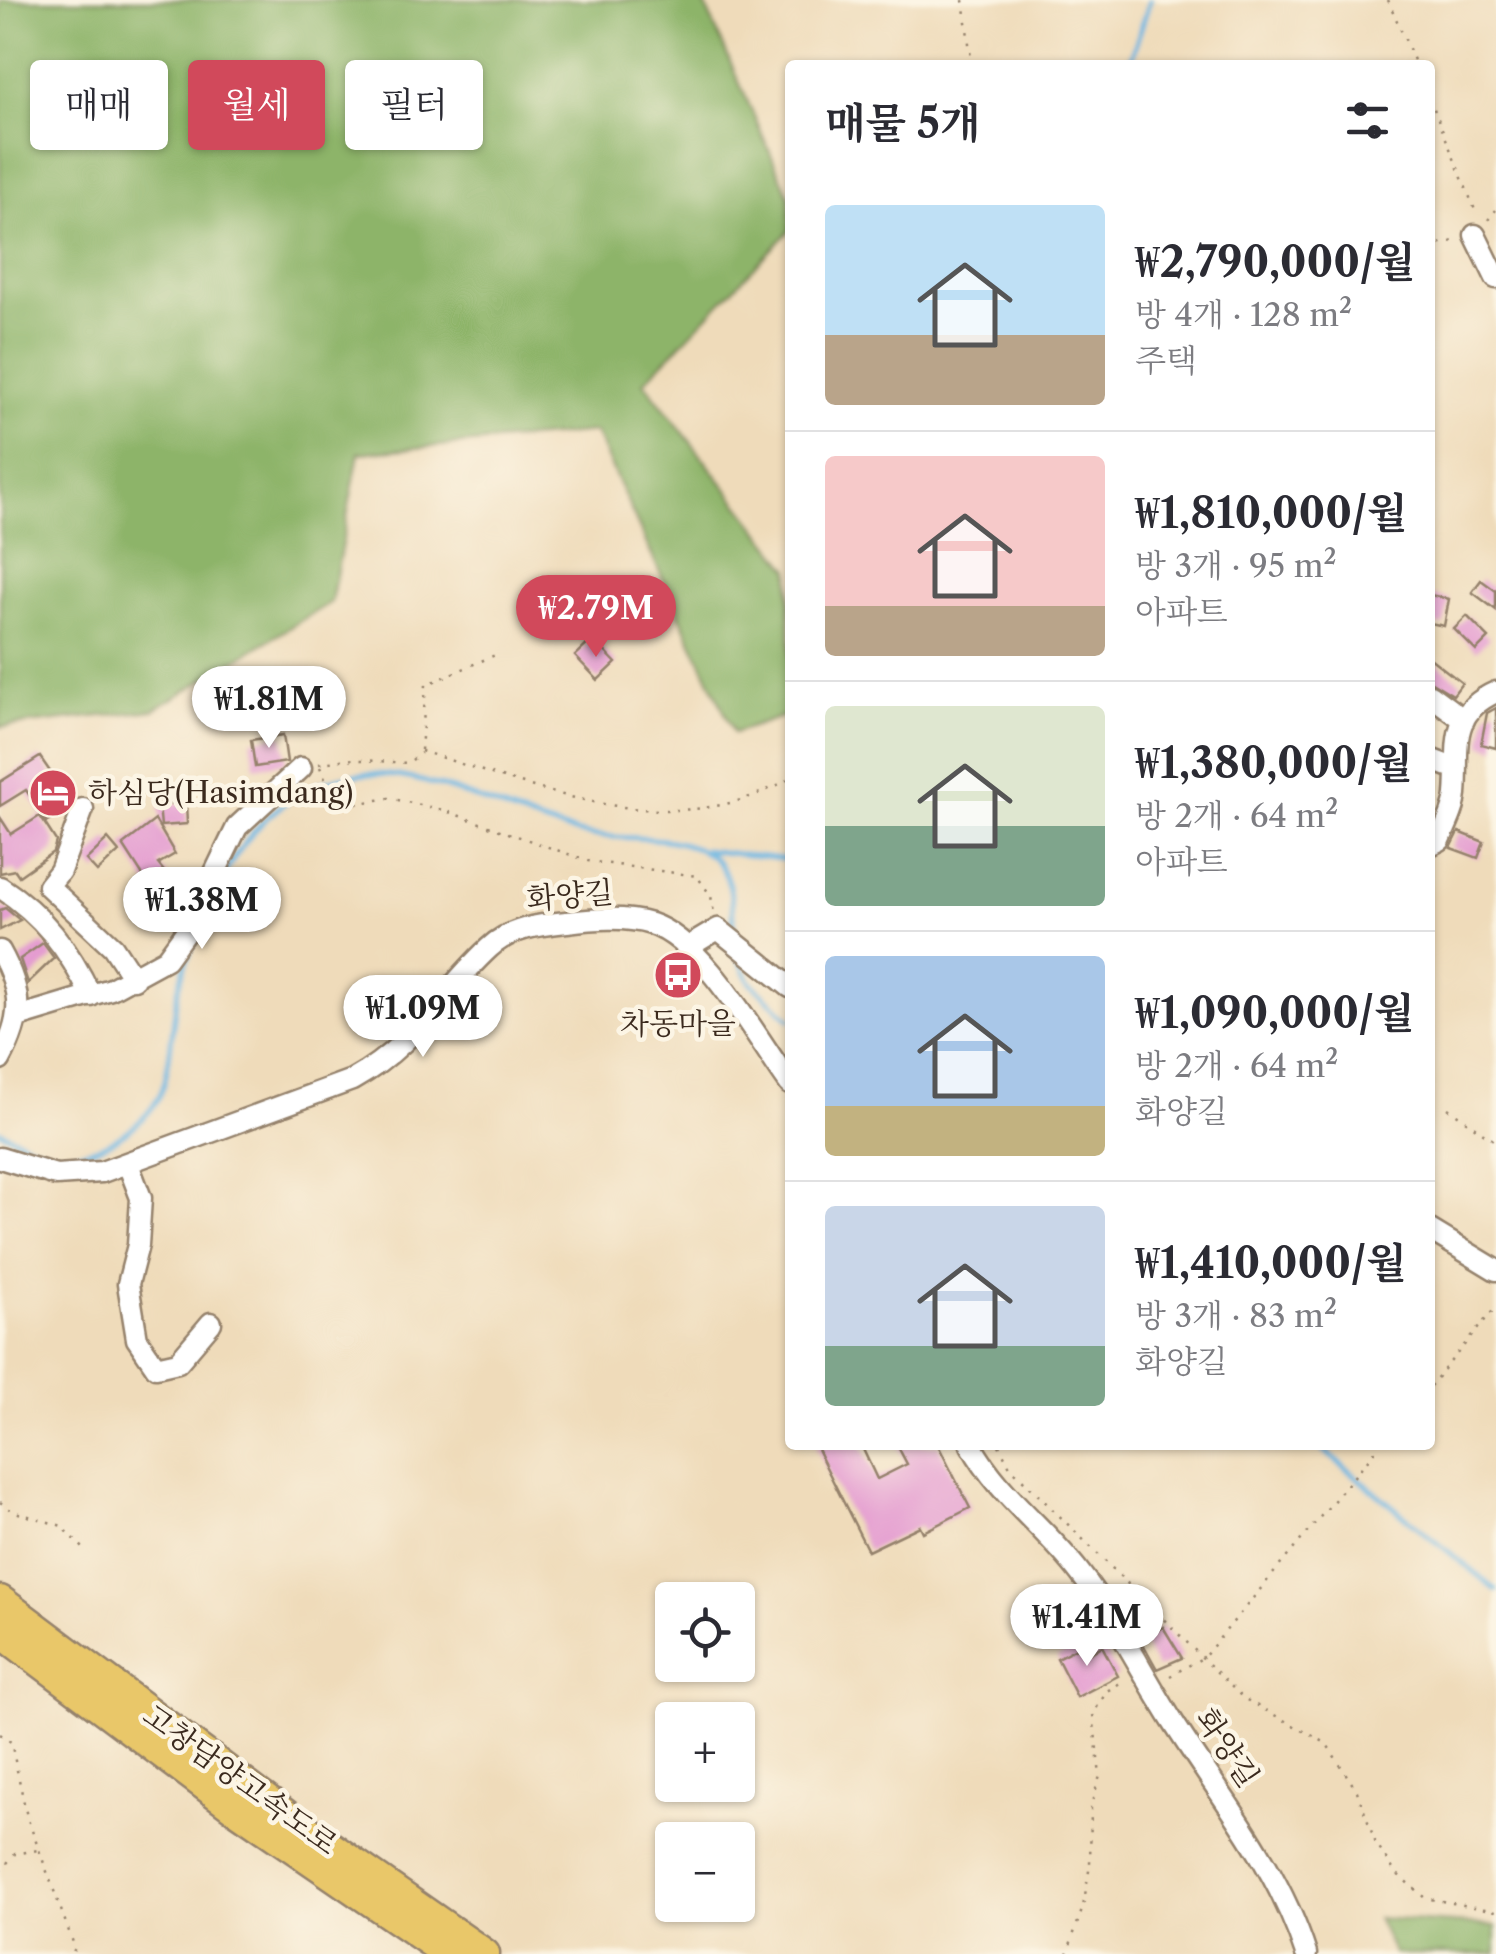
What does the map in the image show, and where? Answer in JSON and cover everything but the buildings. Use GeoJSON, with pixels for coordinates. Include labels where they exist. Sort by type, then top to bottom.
{"type":"FeatureCollection","features":[{"type":"Feature","properties":{"kind":"highway","name":"고창담양고속도로"},"geometry":{"type":"LineString","coordinates":[[0,1601],[296,1823],[484,1954]]}},
{"type":"Feature","properties":{"kind":"highway","name":"고창담양고속도로"},"geometry":{"type":"LineString","coordinates":[[0,1630],[236,1808],[449,1954]]}},
{"type":"Feature","properties":{"kind":"street"},"geometry":{"type":"LineString","coordinates":[[1475,236],[1496,278]]}},
{"type":"Feature","properties":{"kind":"street"},"geometry":{"type":"LineString","coordinates":[[1435,842],[1440,840],[1456,798],[1458,730],[1476,701],[1496,692]]}},
{"type":"Feature","properties":{"kind":"street"},"geometry":{"type":"LineString","coordinates":[[1435,700],[1464,720]]}},
{"type":"Feature","properties":{"kind":"street"},"geometry":{"type":"LineString","coordinates":[[1435,760],[1456,769]]}},
{"type":"Feature","properties":{"kind":"street"},"geometry":{"type":"LineString","coordinates":[[11,1025],[134,980],[166,959],[187,930],[237,827],[301,768]]}},
{"type":"Feature","properties":{"kind":"street"},"geometry":{"type":"LineString","coordinates":[[83,809],[60,871],[48,886],[112,946],[134,980]]}},
{"type":"Feature","properties":{"kind":"street"},"geometry":{"type":"LineString","coordinates":[[0,887],[36,911],[78,970],[91,996]]}},
{"type":"Feature","properties":{"kind":"street","name":"화양길"},"geometry":{"type":"LineString","coordinates":[[0,1158],[56,1174],[86,1175],[128,1164],[375,1067],[421,1029],[492,945],[513,932],[591,919],[650,924],[688,948],[785,1077]]}},
{"type":"Feature","properties":{"kind":"street"},"geometry":{"type":"LineString","coordinates":[[688,948],[721,931],[785,983]]}},
{"type":"Feature","properties":{"kind":"street"},"geometry":{"type":"LineString","coordinates":[[0,951],[11,970],[11,1025],[0,1060]]}},
{"type":"Feature","properties":{"kind":"street"},"geometry":{"type":"LineString","coordinates":[[128,1164],[141,1198],[138,1245],[128,1284],[137,1339],[156,1366],[178,1362],[211,1324]]}},
{"type":"Feature","properties":{"kind":"street"},"geometry":{"type":"LineString","coordinates":[[1435,1233],[1496,1270]]}},
{"type":"Feature","properties":{"kind":"street","name":"화양길"},"geometry":{"type":"LineString","coordinates":[[974,1450],[986,1473],[1012,1503],[1078,1569],[1279,1884],[1306,1954]]}},
{"type":"Feature","properties":{"kind":"path"},"geometry":{"type":"LineString","coordinates":[[964,0],[971,60]]}},
{"type":"Feature","properties":{"kind":"path"},"geometry":{"type":"LineString","coordinates":[[1388,0],[1414,60]]}},
{"type":"Feature","properties":{"kind":"path"},"geometry":{"type":"LineString","coordinates":[[1435,110],[1479,220],[1475,236],[1435,246]]}},
{"type":"Feature","properties":{"kind":"path"},"geometry":{"type":"LineString","coordinates":[[422,751],[419,740],[426,685],[495,655]]}},
{"type":"Feature","properties":{"kind":"path"},"geometry":{"type":"LineString","coordinates":[[422,751],[408,763],[346,759],[319,764],[337,807],[389,798],[442,810],[588,861],[698,876],[710,896],[721,931]]}},
{"type":"Feature","properties":{"kind":"path"},"geometry":{"type":"LineString","coordinates":[[422,751],[601,806],[678,811],[760,793],[785,780]]}},
{"type":"Feature","properties":{"kind":"path"},"geometry":{"type":"LineString","coordinates":[[1448,1108],[1496,1142]]}},
{"type":"Feature","properties":{"kind":"path"},"geometry":{"type":"LineString","coordinates":[[1435,1380],[1496,1307]]}},
{"type":"Feature","properties":{"kind":"path"},"geometry":{"type":"LineString","coordinates":[[1002,1450],[1023,1480],[1243,1698],[1326,1744],[1357,1791],[1376,1844],[1396,1872],[1425,1898],[1496,1911]]}},
{"type":"Feature","properties":{"kind":"path"},"geometry":{"type":"LineString","coordinates":[[1066,1954],[1082,1908],[1090,1865],[1090,1805],[1100,1776],[1093,1714],[1108,1691],[1204,1656],[1376,1450]]}},
{"type":"Feature","properties":{"kind":"path"},"geometry":{"type":"LineString","coordinates":[[0,1502],[12,1511],[62,1526],[86,1550]]}},
{"type":"Feature","properties":{"kind":"path"},"geometry":{"type":"LineString","coordinates":[[0,1734],[11,1742],[27,1816],[75,1948],[72,1954]]}},
{"type":"Feature","properties":{"kind":"path"},"geometry":{"type":"LineString","coordinates":[[0,1871],[15,1854],[40,1850]]}},
{"type":"Feature","properties":{"kind":"green space"},"geometry":{"type":"Polygon","coordinates":[[[0,0],[703,0],[785,187],[785,235],[644,382],[785,564],[785,716],[734,733],[595,432],[359,453],[331,602],[154,710],[0,727],[0,0]]]}},
{"type":"Feature","properties":{"kind":"green space"},"geometry":{"type":"Polygon","coordinates":[[[1377,1918],[1496,1926],[1496,1954],[1394,1954],[1377,1918]]]}},
{"type":"Feature","properties":{"kind":"waterway"},"geometry":{"type":"LineString","coordinates":[[1131,60],[1150,0]]}},
{"type":"Feature","properties":{"kind":"waterway"},"geometry":{"type":"LineString","coordinates":[[0,1131],[42,1150],[72,1153],[105,1144],[136,1125],[158,1099],[164,1084],[183,972],[199,928],[232,862],[260,824],[277,809],[314,786],[352,775],[389,775],[426,782],[578,833],[665,840],[697,848],[719,863],[724,872],[734,933]]}},
{"type":"Feature","properties":{"kind":"waterway"},"geometry":{"type":"LineString","coordinates":[[704,850],[785,859]]}},
{"type":"Feature","properties":{"kind":"waterway"},"geometry":{"type":"LineString","coordinates":[[736,954],[750,982],[785,1014]]}},
{"type":"Feature","properties":{"kind":"waterway"},"geometry":{"type":"LineString","coordinates":[[1323,1450],[1496,1590]]}},
{"type":"Feature","properties":{"kind":"place","name":"하심당(Hasimdang)"},"geometry":{"type":"Point","coordinates":[53,793]}},
{"type":"Feature","properties":{"kind":"place","name":"차동마을"},"geometry":{"type":"Point","coordinates":[678,975]}}]}
